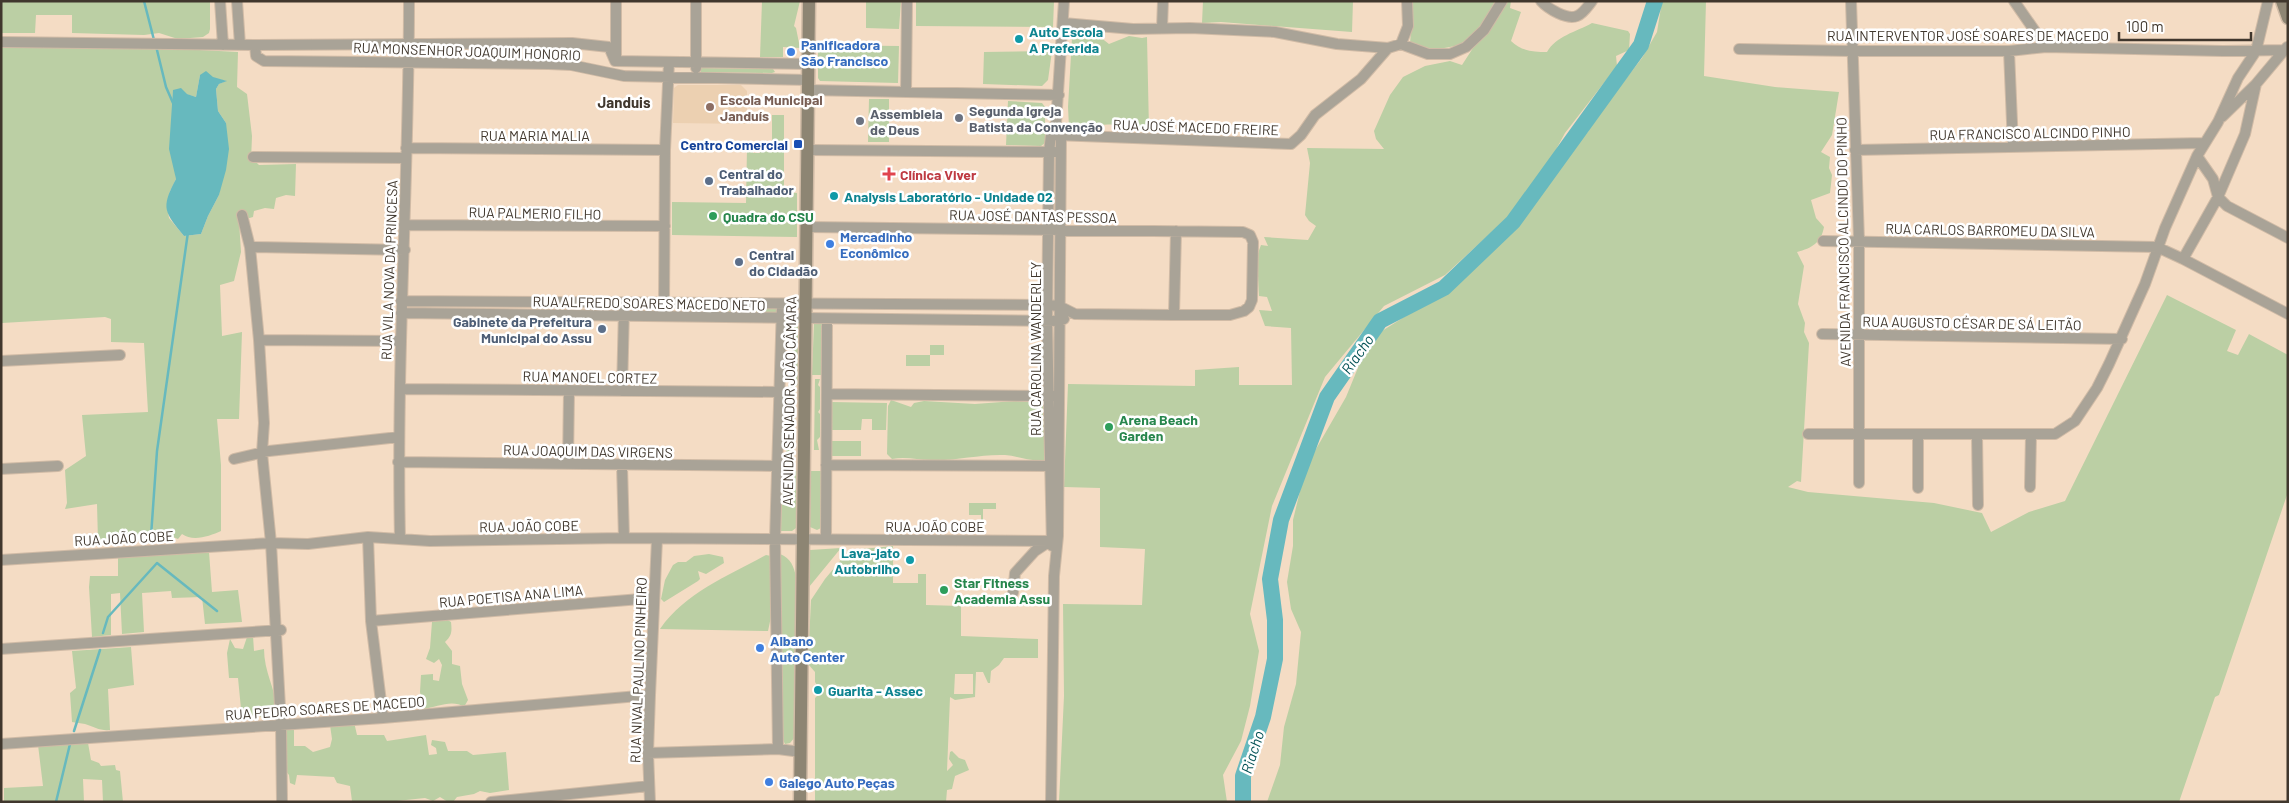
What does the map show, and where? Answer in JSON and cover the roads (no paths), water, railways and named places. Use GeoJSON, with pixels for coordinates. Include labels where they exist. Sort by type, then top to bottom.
{"type":"FeatureCollection","features":[{"type":"Feature","properties":{"kind":"main road","name":"AVENIDA SENADOR JOÃO CÂMARA"},"geometry":{"type":"LineString","coordinates":[[800,802],[809,1]]}},
{"type":"Feature","properties":{"kind":"main road"},"geometry":{"type":"LineString","coordinates":[[2282,1],[2287,16]]}},
{"type":"Feature","properties":{"kind":"street"},"geometry":{"type":"LineString","coordinates":[[220,1],[223,45]]}},
{"type":"Feature","properties":{"kind":"street"},"geometry":{"type":"LineString","coordinates":[[237,1],[240,45]]}},
{"type":"Feature","properties":{"kind":"street","name":"RUA VILA NOVA DA PRINCESA"},"geometry":{"type":"LineString","coordinates":[[400,538],[398,462],[400,341],[405,250],[409,1]]}},
{"type":"Feature","properties":{"kind":"street"},"geometry":{"type":"LineString","coordinates":[[616,1],[616,61],[809,64]]}},
{"type":"Feature","properties":{"kind":"street"},"geometry":{"type":"LineString","coordinates":[[695,78],[696,1]]}},
{"type":"Feature","properties":{"kind":"street"},"geometry":{"type":"LineString","coordinates":[[906,92],[907,1]]}},
{"type":"Feature","properties":{"kind":"street"},"geometry":{"type":"LineString","coordinates":[[1056,135],[1064,1]]}},
{"type":"Feature","properties":{"kind":"street"},"geometry":{"type":"LineString","coordinates":[[1162,28],[1163,1]]}},
{"type":"Feature","properties":{"kind":"street"},"geometry":{"type":"LineString","coordinates":[[1401,44],[1408,26],[1406,1]]}},
{"type":"Feature","properties":{"kind":"street"},"geometry":{"type":"LineString","coordinates":[[1063,23],[1133,28],[1275,32],[1337,44],[1388,48],[1401,44],[1428,54],[1450,54],[1466,47],[1484,30],[1502,1]]}},
{"type":"Feature","properties":{"kind":"street"},"geometry":{"type":"LineString","coordinates":[[1541,1],[1558,12],[1575,16],[1580,14],[1592,1]]}},
{"type":"Feature","properties":{"kind":"street","name":"AVENIDA FRANCISCO ALCINDO DO PINHO"},"geometry":{"type":"LineString","coordinates":[[1852,1],[1859,241],[1859,483]]}},
{"type":"Feature","properties":{"kind":"street"},"geometry":{"type":"LineString","coordinates":[[2014,1],[2046,47]]}},
{"type":"Feature","properties":{"kind":"street"},"geometry":{"type":"LineString","coordinates":[[1808,434],[2055,434],[2075,421],[2122,339],[2158,247],[2197,156],[2218,122],[2238,78],[2256,51],[2268,1]]}},
{"type":"Feature","properties":{"kind":"street","name":"RUA MONSENHOR JOAQUIM HONORIO"},"geometry":{"type":"LineString","coordinates":[[1,42],[223,45],[572,43],[609,47],[616,61]]}},
{"type":"Feature","properties":{"kind":"street"},"geometry":{"type":"LineString","coordinates":[[571,65],[572,43]]}},
{"type":"Feature","properties":{"kind":"street","name":"RUA MONSENHOR JOAQUIM HONORIO"},"geometry":{"type":"LineString","coordinates":[[255,45],[256,56],[264,61],[408,61],[571,65],[624,76],[778,79],[808,85],[906,92],[1058,96]]}},
{"type":"Feature","properties":{"kind":"street","name":"RUA INTERVENTOR JOSÉ SOARES DE MACEDO"},"geometry":{"type":"LineString","coordinates":[[1739,49],[2010,51],[2046,47],[2256,51],[2286,48]]}},
{"type":"Feature","properties":{"kind":"street","name":"RUA JOSÉ MACEDO FREIRE"},"geometry":{"type":"LineString","coordinates":[[1056,135],[1291,144],[1301,135],[1315,115],[1361,79],[1388,48]]}},
{"type":"Feature","properties":{"kind":"street"},"geometry":{"type":"LineString","coordinates":[[2218,122],[2256,84],[2286,48]]}},
{"type":"Feature","properties":{"kind":"street"},"geometry":{"type":"LineString","coordinates":[[2010,51],[2013,146]]}},
{"type":"Feature","properties":{"kind":"street"},"geometry":{"type":"LineString","coordinates":[[664,317],[665,150],[668,62]]}},
{"type":"Feature","properties":{"kind":"street"},"geometry":{"type":"LineString","coordinates":[[778,64],[778,79]]}},
{"type":"Feature","properties":{"kind":"street"},"geometry":{"type":"LineString","coordinates":[[2184,259],[2218,197],[2244,134],[2256,84]]}},
{"type":"Feature","properties":{"kind":"street","name":"RUA CAROLINA WANDERLEY"},"geometry":{"type":"LineString","coordinates":[[1051,802],[1056,562],[1054,538],[1054,396],[1059,321],[1061,152],[1056,135]]}},
{"type":"Feature","properties":{"kind":"street","name":"RUA CAROLINA WANDERLEY"},"geometry":{"type":"LineString","coordinates":[[1054,396],[1047,305],[1049,152],[1056,135]]}},
{"type":"Feature","properties":{"kind":"street","name":"RUA FRANCISCO ALCINDO PINHO"},"geometry":{"type":"LineString","coordinates":[[1855,150],[2204,143]]}},
{"type":"Feature","properties":{"kind":"street","name":"RUA MARIA MALIA"},"geometry":{"type":"LineString","coordinates":[[253,156],[665,150]]}},
{"type":"Feature","properties":{"kind":"street"},"geometry":{"type":"LineString","coordinates":[[808,150],[1061,152]]}},
{"type":"Feature","properties":{"kind":"street"},"geometry":{"type":"LineString","coordinates":[[2197,156],[2213,179],[2218,197],[2238,213],[2288,238]]}},
{"type":"Feature","properties":{"kind":"street"},"geometry":{"type":"LineString","coordinates":[[242,215],[250,248],[259,340],[274,543],[288,802]]}},
{"type":"Feature","properties":{"kind":"street","name":"RUA PALMERIO FILHO"},"geometry":{"type":"LineString","coordinates":[[404,226],[665,226]]}},
{"type":"Feature","properties":{"kind":"street","name":"RUA JOSÉ DANTAS PESSOA"},"geometry":{"type":"LineString","coordinates":[[807,227],[1243,232],[1250,235],[1253,242]]}},
{"type":"Feature","properties":{"kind":"street"},"geometry":{"type":"LineString","coordinates":[[1174,315],[1176,231]]}},
{"type":"Feature","properties":{"kind":"street","name":"RUA CARLOS BARROMEU DA SILVA"},"geometry":{"type":"LineString","coordinates":[[1823,241],[2158,247]]}},
{"type":"Feature","properties":{"kind":"street","name":"RUA ALFREDO SOARES MACEDO NETO"},"geometry":{"type":"LineString","coordinates":[[401,313],[840,320],[1047,321],[1059,321],[1074,314],[1230,315],[1244,312],[1252,300],[1253,242]]}},
{"type":"Feature","properties":{"kind":"street"},"geometry":{"type":"LineString","coordinates":[[2158,247],[2288,314]]}},
{"type":"Feature","properties":{"kind":"street"},"geometry":{"type":"LineString","coordinates":[[250,248],[405,250]]}},
{"type":"Feature","properties":{"kind":"street","name":"RUA ALFREDO SOARES MACEDO NETO"},"geometry":{"type":"LineString","coordinates":[[401,301],[1047,305],[1059,306],[1074,314]]}},
{"type":"Feature","properties":{"kind":"street"},"geometry":{"type":"LineString","coordinates":[[536,301],[536,315]]}},
{"type":"Feature","properties":{"kind":"street"},"geometry":{"type":"LineString","coordinates":[[622,391],[625,302]]}},
{"type":"Feature","properties":{"kind":"street"},"geometry":{"type":"LineString","coordinates":[[705,303],[705,318]]}},
{"type":"Feature","properties":{"kind":"street","name":"AVENIDA SENADOR JOÃO CÂMARA"},"geometry":{"type":"LineString","coordinates":[[778,749],[775,540],[782,304]]}},
{"type":"Feature","properties":{"kind":"street"},"geometry":{"type":"LineString","coordinates":[[840,304],[840,320]]}},
{"type":"Feature","properties":{"kind":"street"},"geometry":{"type":"LineString","coordinates":[[826,539],[827,319]]}},
{"type":"Feature","properties":{"kind":"street","name":"RUA AUGUSTO CÉSAR DE SÁ LEITÃO"},"geometry":{"type":"LineString","coordinates":[[1822,334],[2122,339]]}},
{"type":"Feature","properties":{"kind":"street"},"geometry":{"type":"LineString","coordinates":[[259,340],[400,341]]}},
{"type":"Feature","properties":{"kind":"street"},"geometry":{"type":"LineString","coordinates":[[1,361],[120,355]]}},
{"type":"Feature","properties":{"kind":"street","name":"RUA MANOEL CORTEZ"},"geometry":{"type":"LineString","coordinates":[[400,389],[779,392]]}},
{"type":"Feature","properties":{"kind":"street"},"geometry":{"type":"LineString","coordinates":[[568,464],[569,390]]}},
{"type":"Feature","properties":{"kind":"street"},"geometry":{"type":"LineString","coordinates":[[827,394],[1054,396]]}},
{"type":"Feature","properties":{"kind":"street"},"geometry":{"type":"LineString","coordinates":[[1918,434],[1918,488]]}},
{"type":"Feature","properties":{"kind":"street"},"geometry":{"type":"LineString","coordinates":[[2030,487],[2031,434]]}},
{"type":"Feature","properties":{"kind":"street"},"geometry":{"type":"LineString","coordinates":[[1976,435],[1978,505]]}},
{"type":"Feature","properties":{"kind":"street"},"geometry":{"type":"LineString","coordinates":[[234,459],[266,452],[399,437]]}},
{"type":"Feature","properties":{"kind":"street","name":"RUA JOAQUIM DAS VIRGENS"},"geometry":{"type":"LineString","coordinates":[[398,462],[777,466]]}},
{"type":"Feature","properties":{"kind":"street"},"geometry":{"type":"LineString","coordinates":[[622,465],[624,538]]}},
{"type":"Feature","properties":{"kind":"street"},"geometry":{"type":"LineString","coordinates":[[826,465],[1054,466]]}},
{"type":"Feature","properties":{"kind":"street"},"geometry":{"type":"LineString","coordinates":[[1,469],[58,466]]}},
{"type":"Feature","properties":{"kind":"street"},"geometry":{"type":"LineString","coordinates":[[368,537],[371,622],[382,718]]}},
{"type":"Feature","properties":{"kind":"street","name":"RUA JOÃO COBE"},"geometry":{"type":"LineString","coordinates":[[1,560],[274,543],[308,544],[368,537],[430,541],[624,538],[775,540],[1054,538]]}},
{"type":"Feature","properties":{"kind":"street"},"geometry":{"type":"LineString","coordinates":[[1013,593],[1015,573],[1035,551],[1054,538]]}},
{"type":"Feature","properties":{"kind":"street","name":"RUA NIVAL PAULINO PINHEIRO"},"geometry":{"type":"LineString","coordinates":[[650,802],[648,753],[657,539]]}},
{"type":"Feature","properties":{"kind":"street","name":"RUA POETISA ANA LIMA"},"geometry":{"type":"LineString","coordinates":[[371,622],[654,598]]}},
{"type":"Feature","properties":{"kind":"street"},"geometry":{"type":"LineString","coordinates":[[1,650],[278,630]]}},
{"type":"Feature","properties":{"kind":"street","name":"RUA PEDRO SOARES DE MACEDO"},"geometry":{"type":"LineString","coordinates":[[1,744],[382,718],[650,695]]}},
{"type":"Feature","properties":{"kind":"street"},"geometry":{"type":"LineString","coordinates":[[282,802],[284,725]]}},
{"type":"Feature","properties":{"kind":"street"},"geometry":{"type":"LineString","coordinates":[[648,753],[778,749],[801,752]]}},
{"type":"Feature","properties":{"kind":"street"},"geometry":{"type":"LineString","coordinates":[[491,802],[540,800],[649,786]]}},
{"type":"Feature","properties":{"kind":"water"},"geometry":{"type":"Polygon","coordinates":[[[206,71],[213,77],[227,81],[219,84],[216,89],[218,111],[226,123],[229,149],[226,170],[219,195],[201,234],[184,236],[172,221],[166,204],[176,179],[169,149],[173,90],[181,88],[187,94],[196,97],[200,75],[206,71]]]}},
{"type":"Feature","properties":{"kind":"waterway"},"geometry":{"type":"LineString","coordinates":[[144,1],[154,40]]}},
{"type":"Feature","properties":{"kind":"waterway","name":"Riacho"},"geometry":{"type":"LineString","coordinates":[[1243,802],[1243,776],[1263,717],[1275,659],[1275,620],[1270,579],[1281,520],[1327,397],[1380,321],[1444,288],[1513,222],[1641,45],[1655,1]]}},
{"type":"Feature","properties":{"kind":"waterway"},"geometry":{"type":"LineString","coordinates":[[156,46],[166,87],[173,103]]}},
{"type":"Feature","properties":{"kind":"waterway"},"geometry":{"type":"LineString","coordinates":[[151,536],[157,451],[188,232]]}},
{"type":"Feature","properties":{"kind":"waterway"},"geometry":{"type":"LineString","coordinates":[[103,633],[108,617],[157,563],[217,611]]}},
{"type":"Feature","properties":{"kind":"waterway"},"geometry":{"type":"LineString","coordinates":[[74,731],[100,650]]}},
{"type":"Feature","properties":{"kind":"waterway"},"geometry":{"type":"LineString","coordinates":[[56,802],[70,744]]}},
{"type":"Feature","properties":{"kind":"place","name":"Auto Escola A Preferida"},"geometry":{"type":"Point","coordinates":[1019,39]}},
{"type":"Feature","properties":{"kind":"place","name":"Panificadora São Francisco"},"geometry":{"type":"Point","coordinates":[791,52]}},
{"type":"Feature","properties":{"kind":"place","name":"Escola Municipal Janduís"},"geometry":{"type":"Point","coordinates":[710,107]}},
{"type":"Feature","properties":{"kind":"place","name":"Segunda Igreja Batista da Convenção"},"geometry":{"type":"Point","coordinates":[959,118]}},
{"type":"Feature","properties":{"kind":"place","name":"Assembleia de Deus"},"geometry":{"type":"Point","coordinates":[860,121]}},
{"type":"Feature","properties":{"kind":"place","name":"Centro Comercial"},"geometry":{"type":"Point","coordinates":[798,144]}},
{"type":"Feature","properties":{"kind":"place","name":"Clínica Viver"},"geometry":{"type":"Point","coordinates":[889,174]}},
{"type":"Feature","properties":{"kind":"place","name":"Central do Trabalhador"},"geometry":{"type":"Point","coordinates":[709,181]}},
{"type":"Feature","properties":{"kind":"place","name":"Analysis Laboratório - Unidade 02"},"geometry":{"type":"Point","coordinates":[834,196]}},
{"type":"Feature","properties":{"kind":"place","name":"Quadra do CSU"},"geometry":{"type":"Point","coordinates":[713,216]}},
{"type":"Feature","properties":{"kind":"place","name":"Mercadinho Econômico"},"geometry":{"type":"Point","coordinates":[830,244]}},
{"type":"Feature","properties":{"kind":"place","name":"Central do Cidadão"},"geometry":{"type":"Point","coordinates":[739,262]}},
{"type":"Feature","properties":{"kind":"place","name":"Gabinete da Prefeitura Municipal do Assu"},"geometry":{"type":"Point","coordinates":[602,329]}},
{"type":"Feature","properties":{"kind":"place","name":"Arena Beach Garden"},"geometry":{"type":"Point","coordinates":[1109,427]}},
{"type":"Feature","properties":{"kind":"place","name":"Lava-jato Autobrilho"},"geometry":{"type":"Point","coordinates":[910,560]}},
{"type":"Feature","properties":{"kind":"place","name":"Star Fitness Academia Assu"},"geometry":{"type":"Point","coordinates":[944,590]}},
{"type":"Feature","properties":{"kind":"place","name":"Albano Auto Center"},"geometry":{"type":"Point","coordinates":[760,648]}},
{"type":"Feature","properties":{"kind":"place","name":"Guarita - Assec"},"geometry":{"type":"Point","coordinates":[818,690]}},
{"type":"Feature","properties":{"kind":"place","name":"Galego Auto Peças"},"geometry":{"type":"Point","coordinates":[769,782]}},
{"type":"Feature","properties":{"kind":"district","name":"Janduis"},"geometry":{"type":"Point","coordinates":[624,102]}}]}
